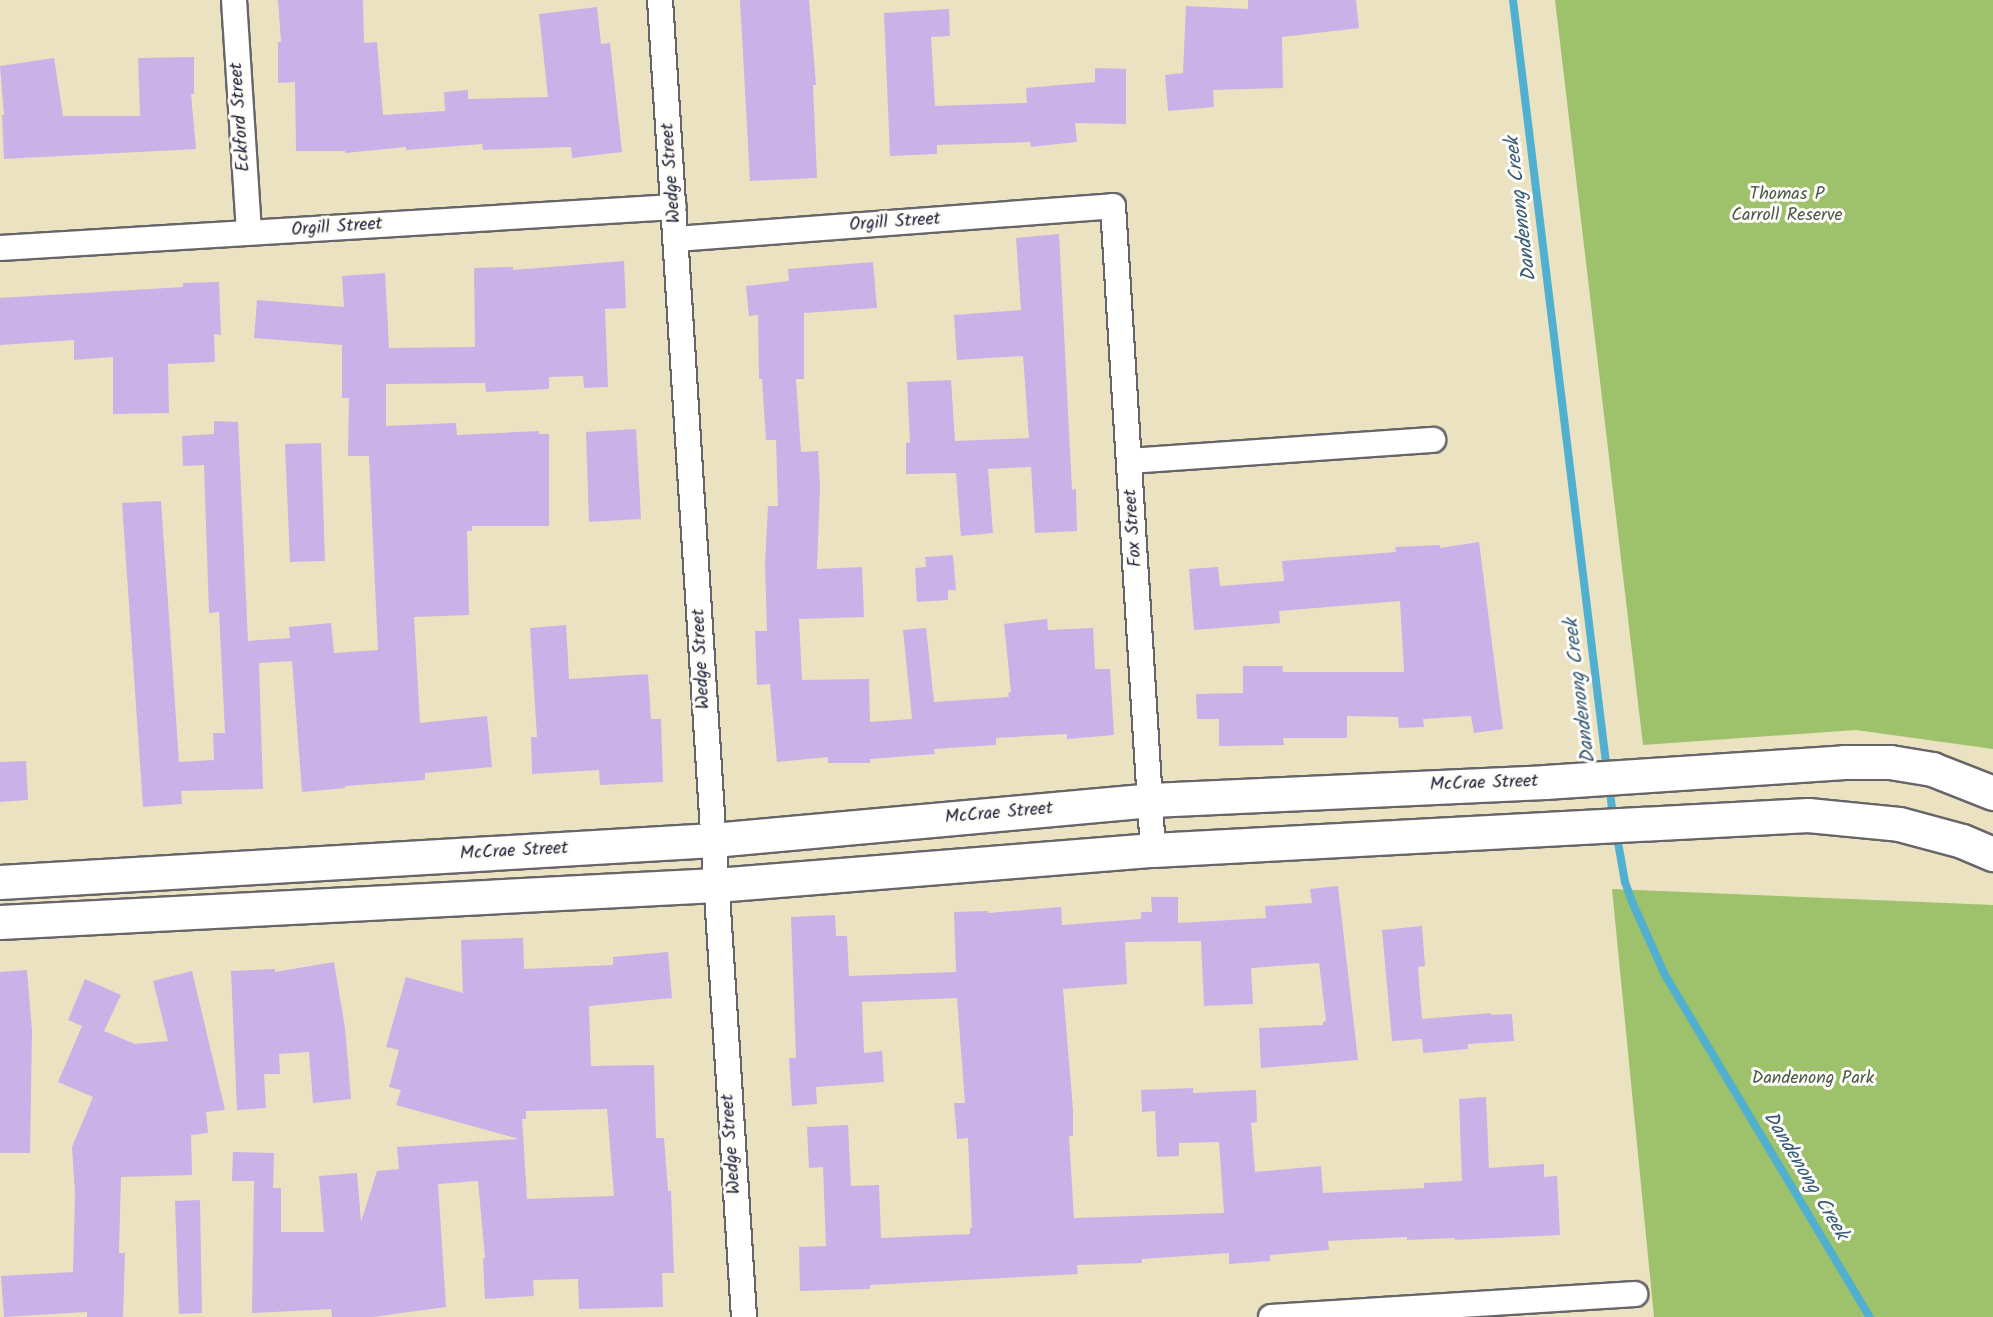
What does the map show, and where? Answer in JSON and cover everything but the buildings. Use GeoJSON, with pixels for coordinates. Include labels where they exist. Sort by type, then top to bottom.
{"type":"FeatureCollection","features":[{"type":"Feature","properties":{"kind":"main road","name":"McCrae Street"},"geometry":{"type":"LineString","coordinates":[[0,882],[713,840],[1151,800],[1545,782],[1868,761],[1932,769],[1993,793]]}},
{"type":"Feature","properties":{"kind":"main road"},"geometry":{"type":"LineString","coordinates":[[1932,769],[1993,778]]}},
{"type":"Feature","properties":{"kind":"main road"},"geometry":{"type":"LineString","coordinates":[[0,922],[716,885],[1153,850],[1808,815],[1839,816],[1899,824],[1978,843],[1993,854]]}},
{"type":"Feature","properties":{"kind":"street","name":"Eckford Street"},"geometry":{"type":"LineString","coordinates":[[234,0],[249,233]]}},
{"type":"Feature","properties":{"kind":"street","name":"Wedge Street"},"geometry":{"type":"LineString","coordinates":[[660,0],[744,1317]]}},
{"type":"Feature","properties":{"kind":"street","name":"Orgill Street"},"geometry":{"type":"LineString","coordinates":[[0,248],[674,207]]}},
{"type":"Feature","properties":{"kind":"street","name":"Orgill Street"},"geometry":{"type":"LineString","coordinates":[[676,239],[1113,207]]}},
{"type":"Feature","properties":{"kind":"street","name":"Fox Street"},"geometry":{"type":"LineString","coordinates":[[1113,207],[1153,850]]}},
{"type":"Feature","properties":{"kind":"street"},"geometry":{"type":"LineString","coordinates":[[1130,461],[1433,441]]}},
{"type":"Feature","properties":{"kind":"street"},"geometry":{"type":"LineString","coordinates":[[1271,1317],[1635,1294]]}},
{"type":"Feature","properties":{"kind":"green space","name":"Thomas P Carroll Reserve"},"geometry":{"type":"Polygon","coordinates":[[[1555,0],[1993,0],[1993,749],[1856,730],[1643,745],[1555,0]]]}},
{"type":"Feature","properties":{"kind":"green space","name":"Dandenong Park"},"geometry":{"type":"Polygon","coordinates":[[[1612,889],[1993,905],[1993,1317],[1654,1317],[1612,889]]]}},
{"type":"Feature","properties":{"kind":"waterway","name":"Dandenong Creek"},"geometry":{"type":"LineString","coordinates":[[1513,0],[1607,771]]}},
{"type":"Feature","properties":{"kind":"waterway","name":"Dandenong Creek"},"geometry":{"type":"LineString","coordinates":[[1609,784],[1613,819]]}},
{"type":"Feature","properties":{"kind":"waterway","name":"Dandenong Creek"},"geometry":{"type":"LineString","coordinates":[[1616,831],[1625,882],[1665,975],[1870,1317]]}}]}
